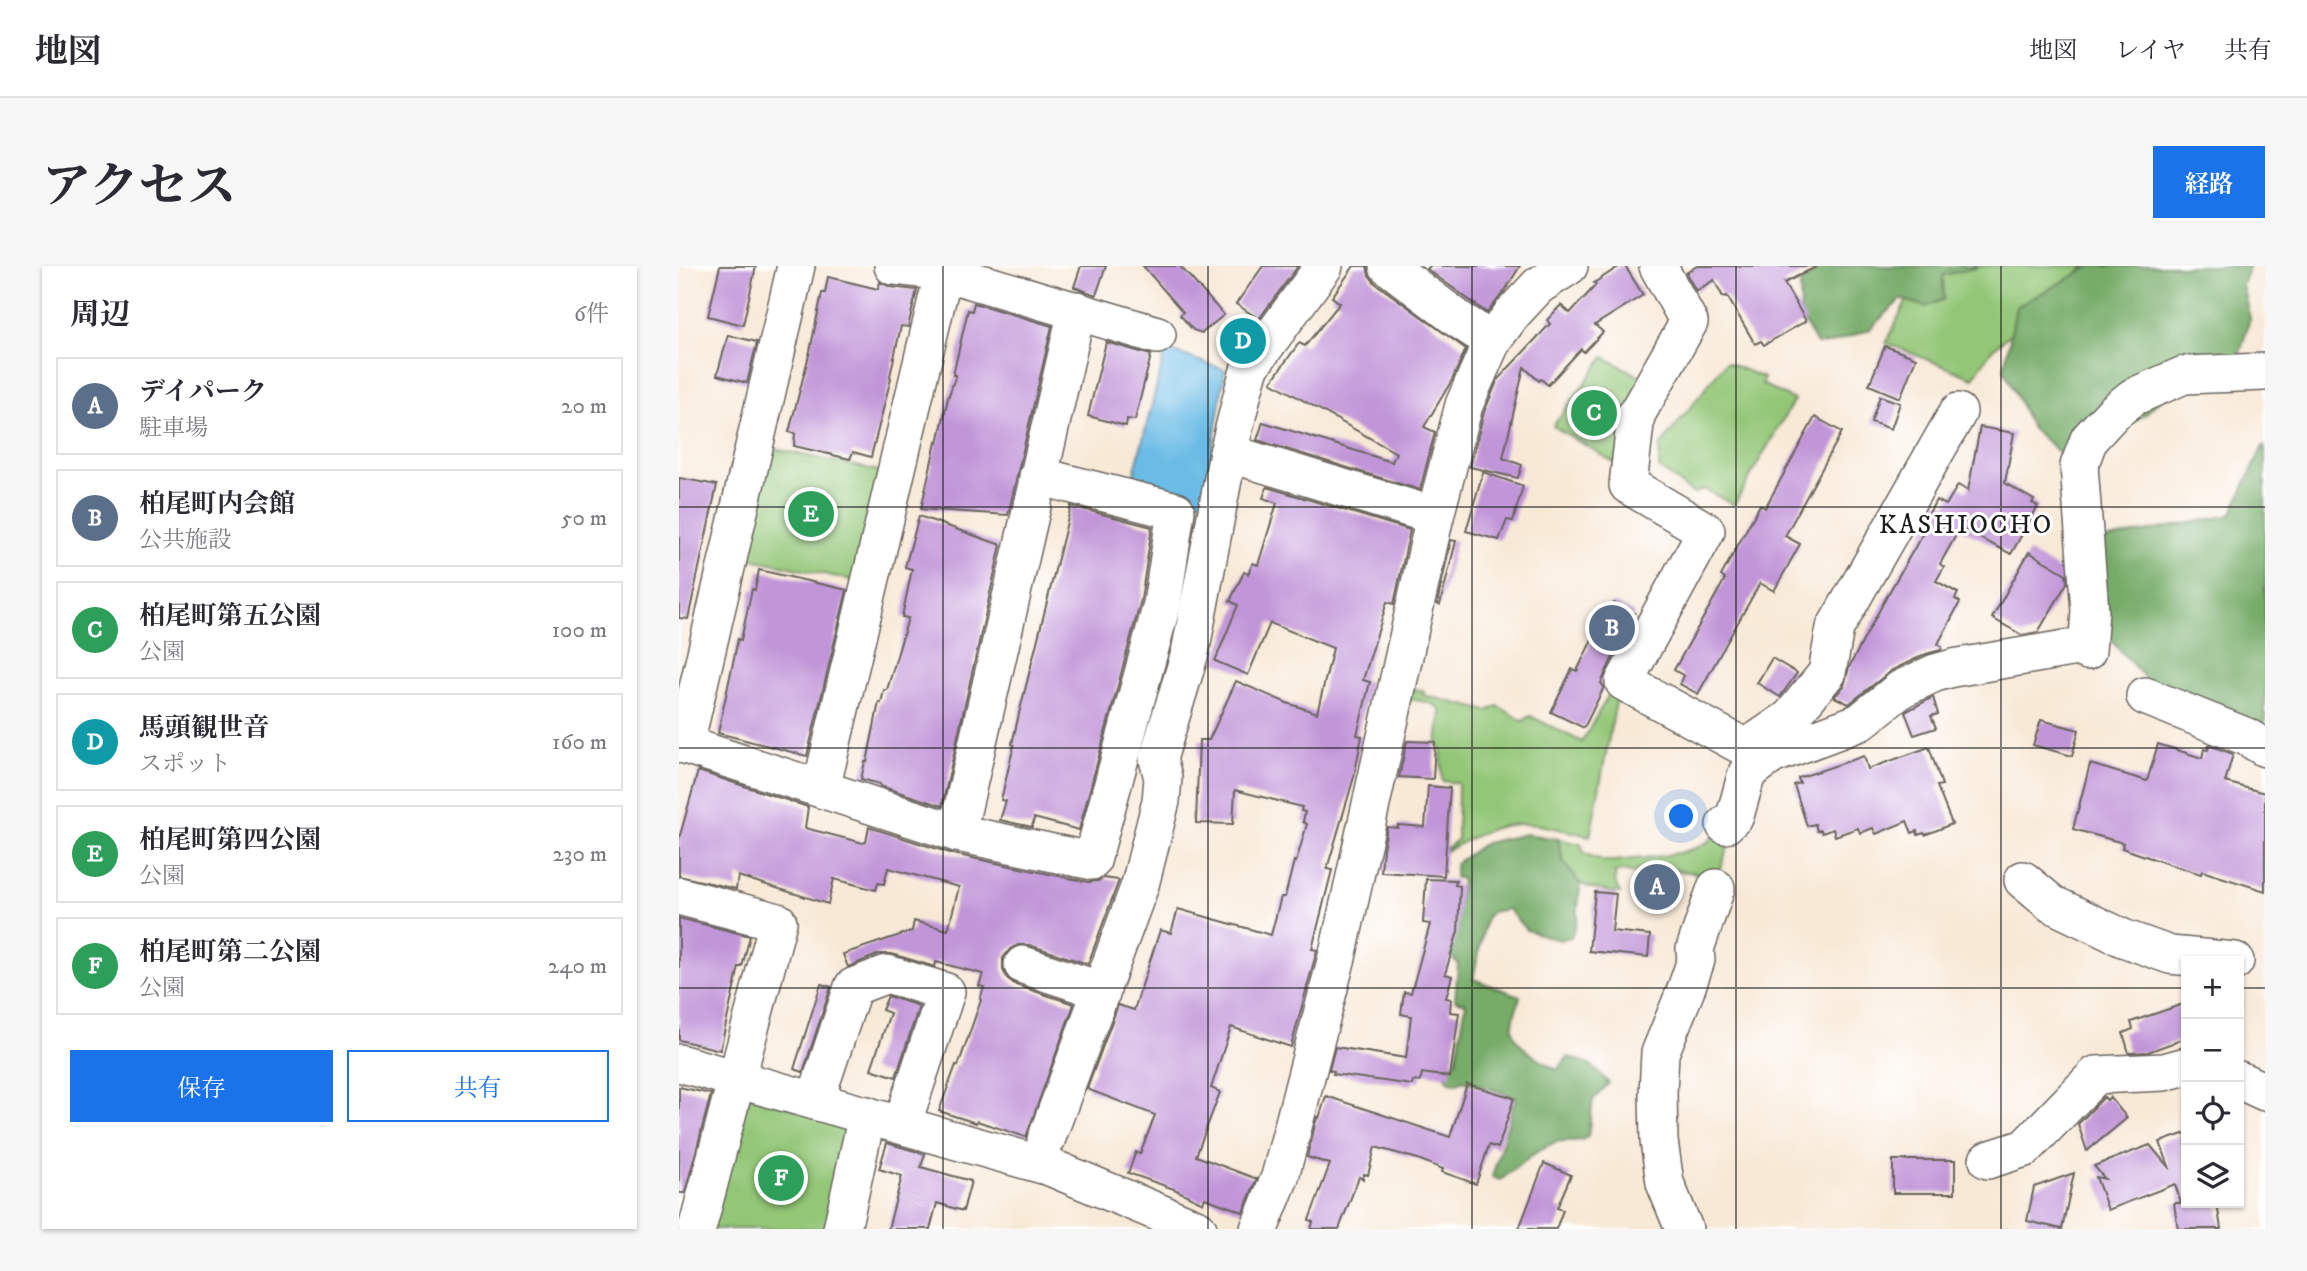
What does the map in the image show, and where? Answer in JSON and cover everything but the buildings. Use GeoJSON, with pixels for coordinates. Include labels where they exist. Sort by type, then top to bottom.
{"type":"FeatureCollection","features":[{"type":"Feature","properties":{"kind":"street"},"geometry":{"type":"LineString","coordinates":[[796,266],[682,744],[957,833],[1092,861],[1162,604],[1176,511],[1038,476]]}},
{"type":"Feature","properties":{"kind":"street"},"geometry":{"type":"LineString","coordinates":[[893,266],[945,269],[1157,335]]}},
{"type":"Feature","properties":{"kind":"street"},"geometry":{"type":"LineString","coordinates":[[1046,1140],[1140,885],[1161,801],[1163,778],[1158,759],[1190,653],[1228,453],[1250,367],[1324,266]]}},
{"type":"Feature","properties":{"kind":"street"},"geometry":{"type":"LineString","coordinates":[[1388,266],[1492,341]]}},
{"type":"Feature","properties":{"kind":"street"},"geometry":{"type":"LineString","coordinates":[[1259,1229],[1280,1177],[1338,953],[1435,516],[1464,405],[1492,341],[1512,314],[1538,286],[1569,266]]}},
{"type":"Feature","properties":{"kind":"street"},"geometry":{"type":"LineString","coordinates":[[1658,266],[1689,322],[1636,415],[1628,485],[1706,531],[1624,682],[1747,761],[1772,755],[1860,722],[1901,689],[1935,673],[2077,647],[2087,651],[2089,611],[2079,466],[2089,439],[2113,413],[2133,397],[2184,375],[2265,372]]}},
{"type":"Feature","properties":{"kind":"street"},"geometry":{"type":"LineString","coordinates":[[821,789],[945,269]]}},
{"type":"Feature","properties":{"kind":"street"},"geometry":{"type":"LineString","coordinates":[[957,833],[1077,310]]}},
{"type":"Feature","properties":{"kind":"street"},"geometry":{"type":"LineString","coordinates":[[1725,825],[1735,816],[1747,761],[1790,719],[1827,673],[1835,628],[1958,412]]}},
{"type":"Feature","properties":{"kind":"street"},"geometry":{"type":"LineString","coordinates":[[1228,453],[1435,516]]}},
{"type":"Feature","properties":{"kind":"street"},"geometry":{"type":"LineString","coordinates":[[2145,696],[2247,737],[2265,748]]}},
{"type":"Feature","properties":{"kind":"street"},"geometry":{"type":"LineString","coordinates":[[2023,880],[2052,904],[2123,939],[2181,956]]}},
{"type":"Feature","properties":{"kind":"street"},"geometry":{"type":"LineString","coordinates":[[1684,1229],[1665,1182],[1659,1141],[1660,1053],[1696,960],[1695,949],[1716,888]]}},
{"type":"Feature","properties":{"kind":"street"},"geometry":{"type":"LineString","coordinates":[[679,897],[778,922],[697,1229]]}},
{"type":"Feature","properties":{"kind":"street"},"geometry":{"type":"LineString","coordinates":[[2244,963],[2265,967]]}},
{"type":"Feature","properties":{"kind":"street"},"geometry":{"type":"LineString","coordinates":[[1023,965],[1102,992]]}},
{"type":"Feature","properties":{"kind":"street"},"geometry":{"type":"LineString","coordinates":[[815,1101],[853,986],[887,974],[946,992],[901,1125]]}},
{"type":"Feature","properties":{"kind":"street"},"geometry":{"type":"LineString","coordinates":[[679,1063],[1050,1167],[1198,1229]]}},
{"type":"Feature","properties":{"kind":"street"},"geometry":{"type":"LineString","coordinates":[[1988,1160],[2025,1148],[2096,1075],[2164,1072],[2181,1067]]}},
{"type":"Feature","properties":{"kind":"street"},"geometry":{"type":"LineString","coordinates":[[2243,1082],[2265,1092]]}},
{"type":"Feature","properties":{"kind":"street"},"geometry":{"type":"LineString","coordinates":[[842,1229],[867,1115]]}},
{"type":"Feature","properties":{"kind":"green space"},"geometry":{"type":"Polygon","coordinates":[[[1823,266],[1977,266],[1943,275],[1944,299],[1926,307],[1901,299],[1869,330],[1830,344],[1817,344],[1801,317],[1800,284],[1823,266]]]}},
{"type":"Feature","properties":{"kind":"green space"},"geometry":{"type":"Polygon","coordinates":[[[1923,266],[2086,266],[1991,351],[1973,378],[1886,343],[1923,266]]]}},
{"type":"Feature","properties":{"kind":"green space"},"geometry":{"type":"Polygon","coordinates":[[[2091,266],[2249,266],[2242,285],[2250,318],[2238,361],[2173,385],[2146,414],[2068,460],[2032,429],[2004,369],[2016,307],[2091,266]]]}},
{"type":"Feature","properties":{"kind":"green space"},"geometry":{"type":"Polygon","coordinates":[[[1604,357],[1643,378],[1615,463],[1553,426],[1604,357]]]}},
{"type":"Feature","properties":{"kind":"green space"},"geometry":{"type":"Polygon","coordinates":[[[1726,362],[1764,378],[1762,384],[1794,400],[1734,505],[1704,489],[1694,494],[1659,468],[1660,446],[1726,362]]]}},
{"type":"Feature","properties":{"kind":"green space"},"geometry":{"type":"Polygon","coordinates":[[[2263,446],[2265,733],[2153,687],[2107,636],[2097,541],[2231,515],[2263,446]]]}},
{"type":"Feature","properties":{"kind":"green space"},"geometry":{"type":"Polygon","coordinates":[[[766,447],[880,471],[856,581],[743,557],[766,447]]]}},
{"type":"Feature","properties":{"kind":"green space"},"geometry":{"type":"Polygon","coordinates":[[[1411,688],[1424,691],[1423,695],[1488,711],[1498,706],[1523,721],[1530,716],[1582,742],[1609,694],[1617,697],[1590,836],[1539,825],[1509,825],[1484,832],[1444,852],[1457,840],[1458,783],[1442,781],[1441,749],[1437,743],[1441,712],[1431,704],[1408,699],[1411,688]]]}},
{"type":"Feature","properties":{"kind":"green space"},"geometry":{"type":"Polygon","coordinates":[[[1735,827],[1715,884],[1697,873],[1644,867],[1635,874],[1622,871],[1615,873],[1615,882],[1620,893],[1594,889],[1576,881],[1565,865],[1558,839],[1581,844],[1584,853],[1604,861],[1616,861],[1685,851],[1709,841],[1716,833],[1735,827]]]}},
{"type":"Feature","properties":{"kind":"green space"},"geometry":{"type":"Polygon","coordinates":[[[1526,834],[1558,839],[1562,860],[1580,884],[1577,921],[1571,937],[1559,940],[1526,930],[1508,909],[1492,912],[1486,918],[1473,979],[1520,996],[1513,1029],[1524,1048],[1557,1070],[1568,1057],[1590,1064],[1609,1083],[1593,1100],[1588,1136],[1581,1140],[1560,1141],[1549,1145],[1500,1180],[1492,1177],[1516,1097],[1463,1080],[1450,1082],[1444,1074],[1456,1061],[1466,1003],[1455,1000],[1458,963],[1451,957],[1462,879],[1455,877],[1455,864],[1485,843],[1526,834]]]}},
{"type":"Feature","properties":{"kind":"green space"},"geometry":{"type":"Polygon","coordinates":[[[746,1094],[853,1127],[830,1229],[707,1229],[746,1094]]]}},
{"type":"Feature","properties":{"kind":"water"},"geometry":{"type":"Polygon","coordinates":[[[1166,349],[1225,370],[1204,502],[1131,486],[1166,349]]]}},
{"type":"Feature","properties":{"kind":"place","name":"馬頭観世音"},"geometry":{"type":"Point","coordinates":[1243,341]}},
{"type":"Feature","properties":{"kind":"place","name":"柏尾町第五公園"},"geometry":{"type":"Point","coordinates":[1594,413]}},
{"type":"Feature","properties":{"kind":"place","name":"柏尾町第四公園"},"geometry":{"type":"Point","coordinates":[811,514]}},
{"type":"Feature","properties":{"kind":"place","name":"柏尾町内会館"},"geometry":{"type":"Point","coordinates":[1612,628]}},
{"type":"Feature","properties":{"kind":"place","name":"デイパーク"},"geometry":{"type":"Point","coordinates":[1657,887]}},
{"type":"Feature","properties":{"kind":"place","name":"柏尾町第二公園"},"geometry":{"type":"Point","coordinates":[781,1178]}},
{"type":"Feature","properties":{"kind":"district","name":"KASHIOCHO"},"geometry":{"type":"Point","coordinates":[1966,525]}}]}
